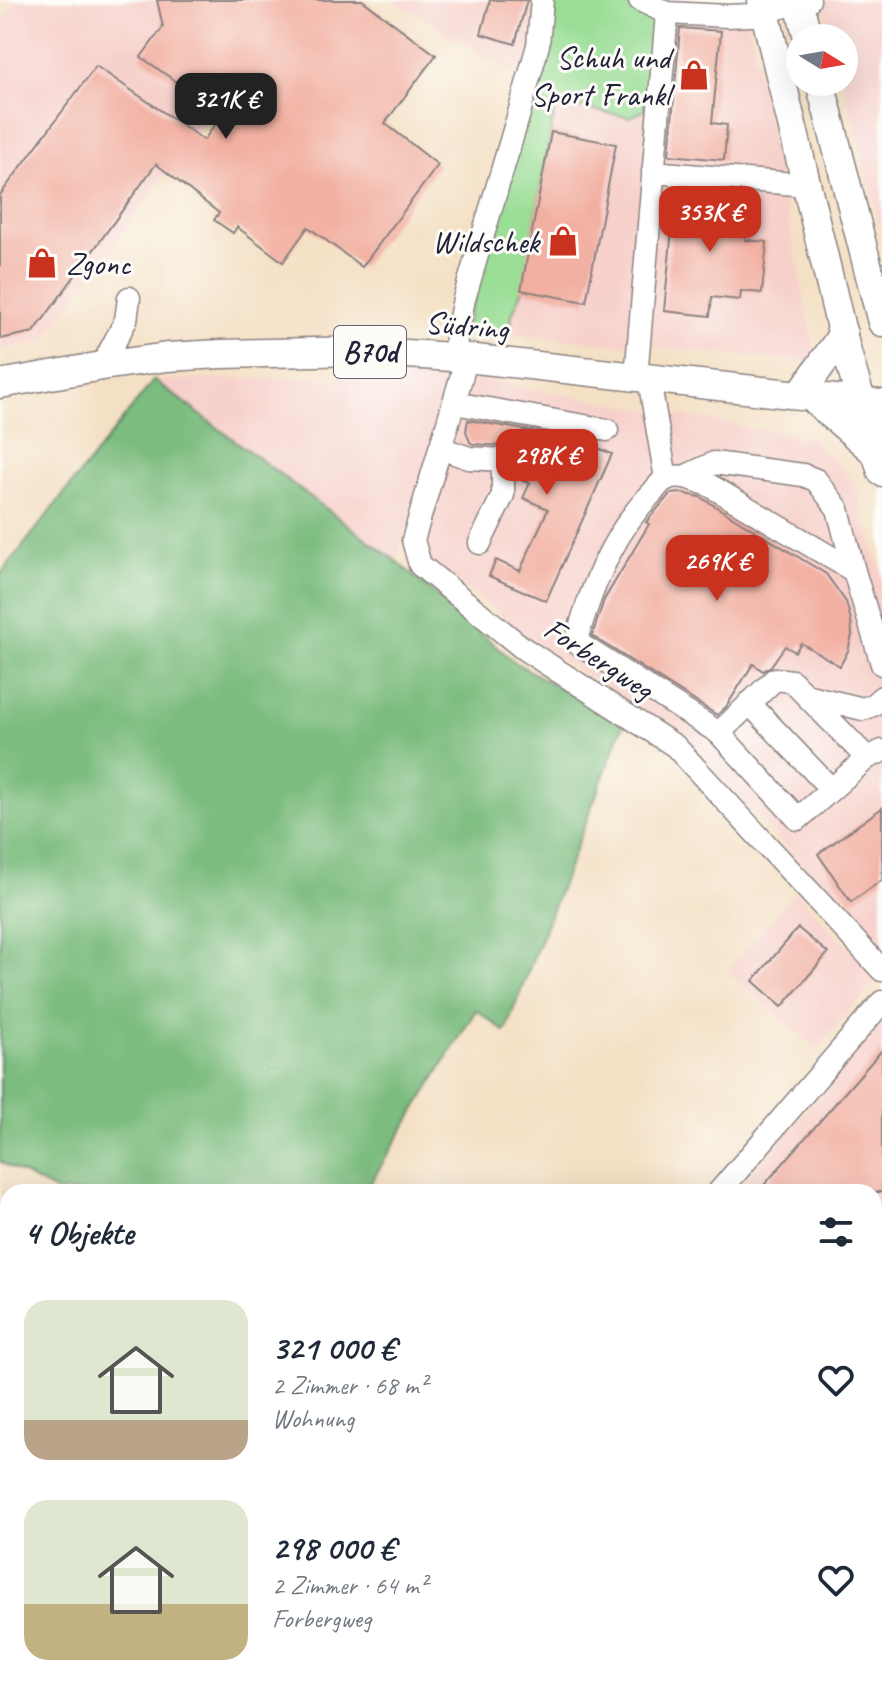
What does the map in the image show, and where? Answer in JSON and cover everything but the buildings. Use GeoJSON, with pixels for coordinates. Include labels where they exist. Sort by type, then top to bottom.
{"type":"FeatureCollection","features":[{"type":"Feature","properties":{"kind":"main road"},"geometry":{"type":"LineString","coordinates":[[779,12],[806,185],[843,334],[880,463]]}},
{"type":"Feature","properties":{"kind":"main road"},"geometry":{"type":"LineString","coordinates":[[824,96],[882,322]]}},
{"type":"Feature","properties":{"kind":"main road"},"geometry":{"type":"LineString","coordinates":[[843,334],[805,396],[880,463]]}},
{"type":"Feature","properties":{"kind":"main road","name":"Südring"},"geometry":{"type":"LineString","coordinates":[[7,380],[167,357],[361,351],[461,358],[805,396],[881,401]]}},
{"type":"Feature","properties":{"kind":"main road"},"geometry":{"type":"LineString","coordinates":[[880,463],[881,401]]}},
{"type":"Feature","properties":{"kind":"street","name":"Forbergweg"},"geometry":{"type":"LineString","coordinates":[[542,0],[538,45],[464,299],[456,337],[461,358],[454,403],[413,540],[420,565],[524,649],[675,746],[882,970]]}},
{"type":"Feature","properties":{"kind":"street"},"geometry":{"type":"LineString","coordinates":[[640,0],[667,13],[779,12],[816,0]]}},
{"type":"Feature","properties":{"kind":"street"},"geometry":{"type":"LineString","coordinates":[[667,13],[653,172],[643,378],[675,478]]}},
{"type":"Feature","properties":{"kind":"street"},"geometry":{"type":"LineString","coordinates":[[653,172],[806,185]]}},
{"type":"Feature","properties":{"kind":"street"},"geometry":{"type":"LineString","coordinates":[[102,366],[126,320],[129,298]]}},
{"type":"Feature","properties":{"kind":"street"},"geometry":{"type":"LineString","coordinates":[[454,403],[607,430]]}},
{"type":"Feature","properties":{"kind":"street"},"geometry":{"type":"LineString","coordinates":[[440,448],[469,458],[503,460],[503,495],[480,543]]}},
{"type":"Feature","properties":{"kind":"street"},"geometry":{"type":"LineString","coordinates":[[719,733],[775,679],[792,681],[874,754],[798,819],[719,733],[576,642],[587,601],[613,549],[639,506],[675,478],[714,463],[803,475],[816,480],[838,509],[882,664]]}},
{"type":"Feature","properties":{"kind":"street"},"geometry":{"type":"LineString","coordinates":[[675,478],[709,485],[854,571]]}},
{"type":"Feature","properties":{"kind":"street"},"geometry":{"type":"LineString","coordinates":[[808,696],[863,709],[882,697]]}},
{"type":"Feature","properties":{"kind":"street"},"geometry":{"type":"LineString","coordinates":[[749,703],[831,789]]}},
{"type":"Feature","properties":{"kind":"street"},"geometry":{"type":"LineString","coordinates":[[726,1184],[882,1002]]}},
{"type":"Feature","properties":{"kind":"shaded area"},"geometry":{"type":"Polygon","coordinates":[[[17,0],[292,0],[42,343],[0,349],[0,23],[17,0]]]}},
{"type":"Feature","properties":{"kind":"shaded area"},"geometry":{"type":"Polygon","coordinates":[[[394,0],[744,0],[817,362],[465,330],[530,84],[394,0]]]}},
{"type":"Feature","properties":{"kind":"shaded area"},"geometry":{"type":"Polygon","coordinates":[[[822,0],[882,0],[882,235],[847,96],[858,96],[858,24],[828,24],[822,0]]]}},
{"type":"Feature","properties":{"kind":"shaded area"},"geometry":{"type":"Polygon","coordinates":[[[453,376],[396,561],[154,380],[453,376]]]}},
{"type":"Feature","properties":{"kind":"shaded area"},"geometry":{"type":"Polygon","coordinates":[[[474,378],[812,439],[855,483],[882,576],[882,952],[682,735],[541,647],[431,561],[423,540],[474,378]]]}},
{"type":"Feature","properties":{"kind":"shaded area"},"geometry":{"type":"Polygon","coordinates":[[[795,891],[877,980],[816,1048],[727,972],[795,891]]]}},
{"type":"Feature","properties":{"kind":"shaded area"},"geometry":{"type":"Polygon","coordinates":[[[882,1025],[882,1184],[742,1184],[882,1025]]]}},
{"type":"Feature","properties":{"kind":"green space"},"geometry":{"type":"Polygon","coordinates":[[[548,0],[619,0],[654,19],[656,52],[649,101],[646,110],[629,117],[556,103],[522,292],[512,314],[510,332],[465,330],[548,0]]]}},
{"type":"Feature","properties":{"kind":"green space"},"geometry":{"type":"Polygon","coordinates":[[[154,380],[396,561],[516,663],[623,725],[505,1032],[476,1010],[370,1184],[42,1184],[0,1162],[0,575],[154,380]]]}},
{"type":"Feature","properties":{"kind":"place","name":"Schuh und Sport Frankl"},"geometry":{"type":"Point","coordinates":[694,75]}},
{"type":"Feature","properties":{"kind":"place","name":"Wildschek"},"geometry":{"type":"Point","coordinates":[563,241]}},
{"type":"Feature","properties":{"kind":"place","name":"Zgonc"},"geometry":{"type":"Point","coordinates":[42,263]}}]}
